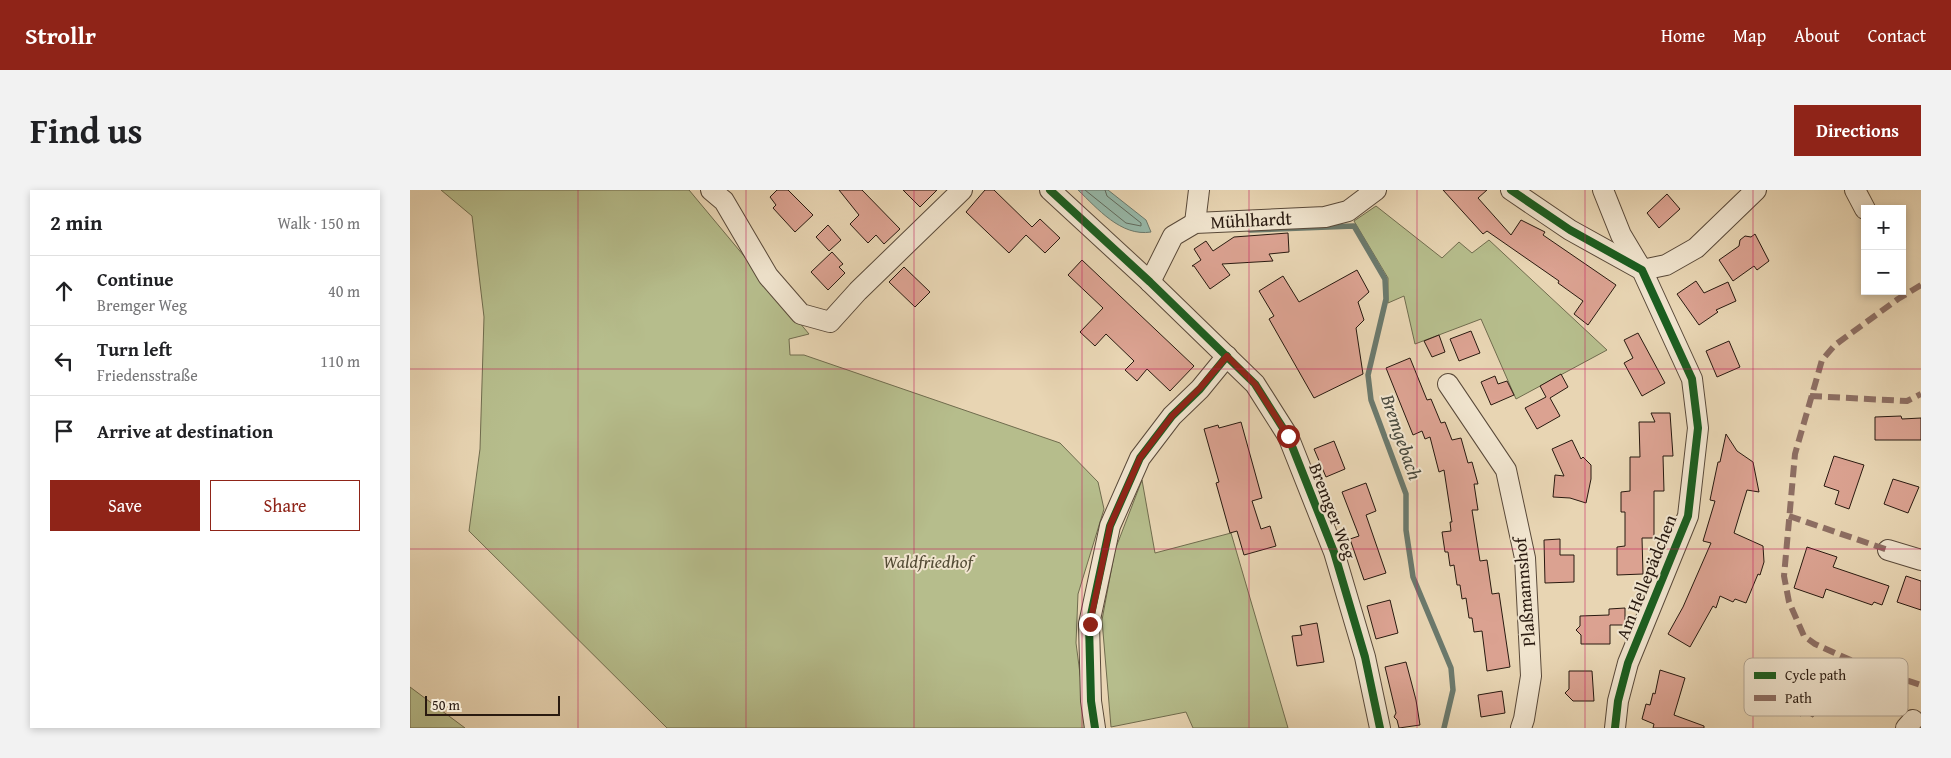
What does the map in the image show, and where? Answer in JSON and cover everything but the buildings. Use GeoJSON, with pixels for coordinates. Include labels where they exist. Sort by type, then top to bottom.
{"type":"FeatureCollection","features":[{"type":"Feature","properties":{"kind":"street"},"geometry":{"type":"LineString","coordinates":[[712,190],[724,201],[768,276],[795,308],[801,314],[830,322],[878,271],[962,190]]}},
{"type":"Feature","properties":{"kind":"street","name":"Bremger Weg"},"geometry":{"type":"LineString","coordinates":[[1050,190],[1150,282],[1255,384],[1288,436],[1334,552],[1365,657],[1380,728]]}},
{"type":"Feature","properties":{"kind":"street"},"geometry":{"type":"LineString","coordinates":[[1195,223],[1199,190]]}},
{"type":"Feature","properties":{"kind":"street","name":"Mühlhardt"},"geometry":{"type":"LineString","coordinates":[[1150,282],[1173,236],[1195,223],[1325,217],[1348,211],[1376,190]]}},
{"type":"Feature","properties":{"kind":"street"},"geometry":{"type":"LineString","coordinates":[[1511,190],[1570,230],[1642,270],[1666,265],[1696,248],[1756,190]]}},
{"type":"Feature","properties":{"kind":"street","name":"Am Hellepädchen"},"geometry":{"type":"LineString","coordinates":[[1603,190],[1621,235],[1642,270],[1692,379],[1698,428],[1688,516],[1628,663],[1618,701],[1615,728]]}},
{"type":"Feature","properties":{"kind":"street"},"geometry":{"type":"LineString","coordinates":[[1855,190],[1863,205]]}},
{"type":"Feature","properties":{"kind":"street"},"geometry":{"type":"LineString","coordinates":[[1095,728],[1091,701],[1090,624],[1110,526],[1140,458],[1172,416],[1200,388],[1227,356]]}},
{"type":"Feature","properties":{"kind":"street","name":"Plaßmannshof"},"geometry":{"type":"LineString","coordinates":[[1448,384],[1506,470],[1525,558],[1531,676],[1521,728]]}},
{"type":"Feature","properties":{"kind":"street"},"geometry":{"type":"LineString","coordinates":[[1888,550],[1921,560]]}},
{"type":"Feature","properties":{"kind":"green space","name":"Waldfriedhof"},"geometry":{"type":"Polygon","coordinates":[[[441,190],[689,190],[809,334],[789,339],[790,355],[804,355],[1060,443],[1098,482],[1104,509],[1078,594],[1076,643],[1087,728],[667,728],[469,531],[480,449],[484,317],[472,216],[441,190]]]}},
{"type":"Feature","properties":{"kind":"green space"},"geometry":{"type":"Polygon","coordinates":[[[1376,206],[1442,258],[1459,242],[1472,253],[1489,240],[1607,350],[1516,399],[1481,319],[1415,344],[1404,296],[1388,303],[1388,278],[1354,221],[1376,206]]]}},
{"type":"Feature","properties":{"kind":"green space"},"geometry":{"type":"Polygon","coordinates":[[[1142,480],[1155,553],[1231,533],[1288,728],[1193,728],[1186,712],[1111,727],[1102,620],[1115,550],[1142,480]]]}},
{"type":"Feature","properties":{"kind":"green space"},"geometry":{"type":"Polygon","coordinates":[[[410,687],[465,728],[410,728],[410,687]]]}},
{"type":"Feature","properties":{"kind":"water"},"geometry":{"type":"Polygon","coordinates":[[[1078,190],[1108,190],[1146,220],[1151,232],[1140,232],[1120,226],[1110,220],[1078,190]]]}},
{"type":"Feature","properties":{"kind":"waterway","name":"Bremgebach"},"geometry":{"type":"LineString","coordinates":[[1250,230],[1354,226],[1385,279],[1386,299],[1368,375],[1371,400],[1406,494],[1406,530],[1413,577],[1451,668],[1453,690],[1444,728]]}},
{"type":"Feature","properties":{"kind":"marked path"},"geometry":{"type":"LineString","coordinates":[[1846,658],[1815,644],[1804,636],[1789,602],[1784,576],[1795,454],[1822,360],[1835,345],[1898,299],[1921,285]]}},
{"type":"Feature","properties":{"kind":"marked path"},"geometry":{"type":"LineString","coordinates":[[1810,396],[1907,401],[1921,394]]}},
{"type":"Feature","properties":{"kind":"marked path"},"geometry":{"type":"LineString","coordinates":[[1789,516],[1888,550]]}},
{"type":"Feature","properties":{"kind":"marked path"},"geometry":{"type":"LineString","coordinates":[[1908,681],[1921,685]]}},
{"type":"Feature","properties":{"kind":"cycle path"},"geometry":{"type":"LineString","coordinates":[[1050,190],[1150,282],[1255,384],[1288,436],[1334,552],[1365,657],[1380,728]]}},
{"type":"Feature","properties":{"kind":"cycle path"},"geometry":{"type":"LineString","coordinates":[[1511,190],[1570,230],[1642,270],[1692,379],[1698,428],[1688,516],[1628,663],[1618,701],[1615,728]]}},
{"type":"Feature","properties":{"kind":"cycle path"},"geometry":{"type":"LineString","coordinates":[[1095,728],[1091,701],[1089,624],[1110,526],[1140,458],[1172,416],[1200,389],[1227,356]]}},
{"type":"Feature","properties":{"kind":"route"},"geometry":{"type":"LineString","coordinates":[[1090,624],[1110,526],[1140,458],[1172,416],[1200,388],[1227,356],[1255,384],[1288,436]]}}]}
